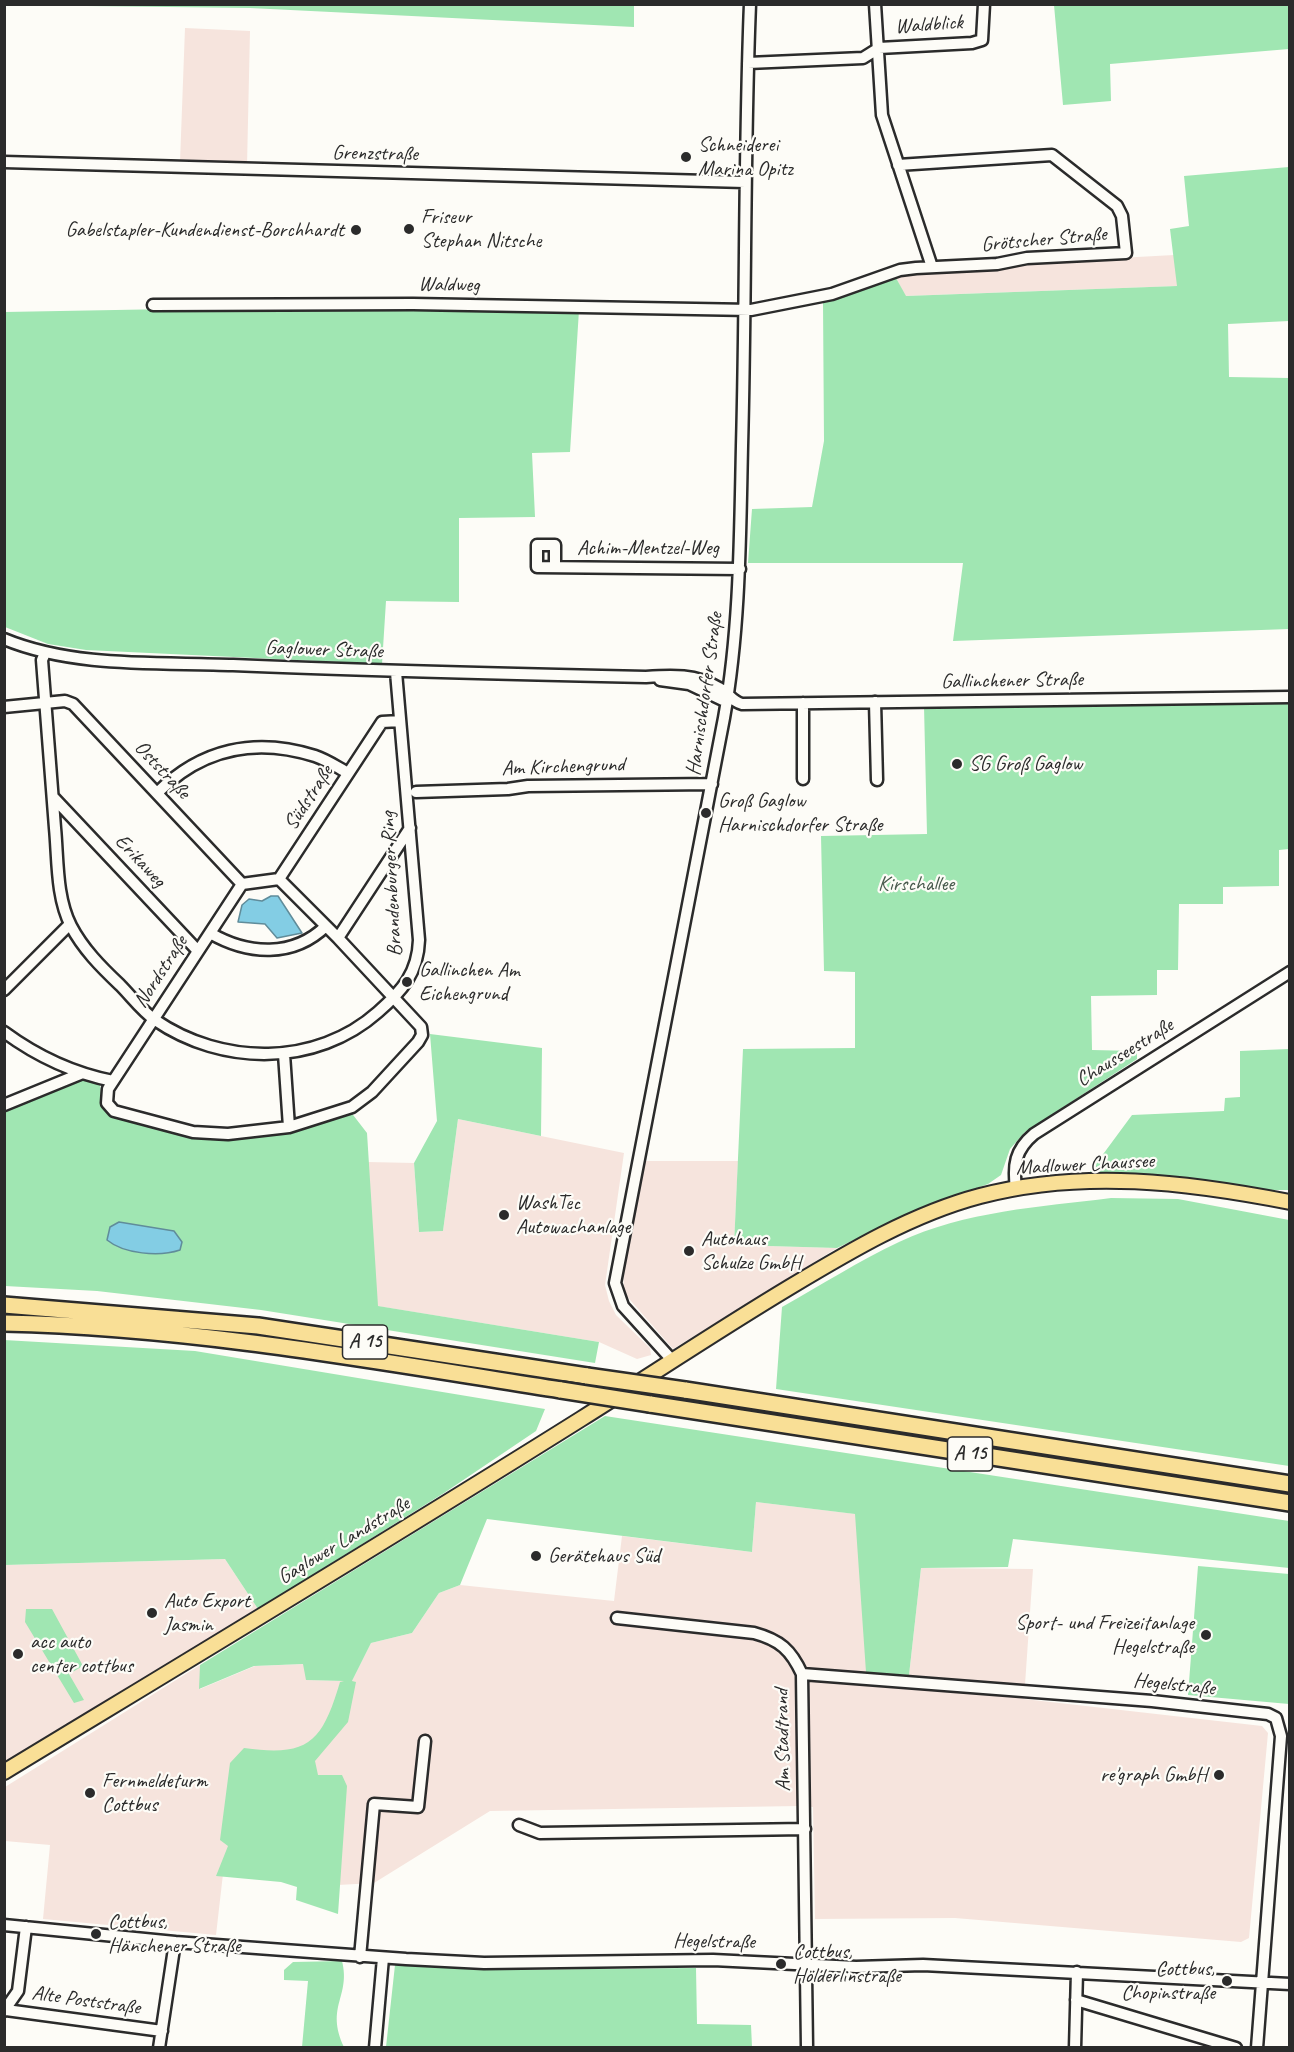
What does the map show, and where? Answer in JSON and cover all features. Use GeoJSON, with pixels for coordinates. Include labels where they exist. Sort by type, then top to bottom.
{"type":"FeatureCollection","features":[{"type":"Feature","properties":{"kind":"highway","name":"A 15"},"geometry":{"type":"LineString","coordinates":[[4,1305],[258,1326],[1290,1484]]}},
{"type":"Feature","properties":{"kind":"highway","name":"A 15"},"geometry":{"type":"LineString","coordinates":[[4,1323],[151,1332],[261,1345],[1290,1503]]}},
{"type":"Feature","properties":{"kind":"main road","name":"Madlower Chaussee"},"geometry":{"type":"LineString","coordinates":[[672,1360],[813,1273],[890,1231],[925,1214],[1016,1188],[1122,1180],[1178,1183],[1290,1202]]}},
{"type":"Feature","properties":{"kind":"main road","name":"Gaglower Landstraße"},"geometry":{"type":"LineString","coordinates":[[4,1772],[380,1544],[672,1360]]}},
{"type":"Feature","properties":{"kind":"street","name":"Harnischdorfer Straße"},"geometry":{"type":"LineString","coordinates":[[672,1360],[623,1306],[615,1283],[712,784],[731,700],[740,569],[745,182],[750,4]]}},
{"type":"Feature","properties":{"kind":"street","name":"Waldblick"},"geometry":{"type":"LineString","coordinates":[[875,4],[882,115],[898,165]]}},
{"type":"Feature","properties":{"kind":"street","name":"Waldblick"},"geometry":{"type":"LineString","coordinates":[[748,63],[862,58],[879,48],[972,43],[982,40],[984,4]]}},
{"type":"Feature","properties":{"kind":"street","name":"Grötscher Straße"},"geometry":{"type":"LineString","coordinates":[[745,310],[800,302],[832,294],[900,270],[997,264],[1028,258],[1126,253],[1122,216],[1117,206],[1052,155],[898,165]]}},
{"type":"Feature","properties":{"kind":"street","name":"Grenzstraße"},"geometry":{"type":"LineString","coordinates":[[4,162],[745,182]]}},
{"type":"Feature","properties":{"kind":"street"},"geometry":{"type":"LineString","coordinates":[[898,165],[932,267]]}},
{"type":"Feature","properties":{"kind":"street","name":"Waldweg"},"geometry":{"type":"LineString","coordinates":[[153,305],[413,304],[745,310]]}},
{"type":"Feature","properties":{"kind":"street","name":"Achim-Mentzel-Weg"},"geometry":{"type":"LineString","coordinates":[[555,567],[740,569]]}},
{"type":"Feature","properties":{"kind":"street","name":"Gaglower Straße"},"geometry":{"type":"LineString","coordinates":[[4,639],[45,653],[123,661],[396,672],[646,677],[689,684],[731,700]]}},
{"type":"Feature","properties":{"kind":"street","name":"Brandenburger Ring"},"geometry":{"type":"LineString","coordinates":[[45,653],[42,660],[59,881],[70,924],[93,959],[153,1019],[178,1034],[220,1049],[260,1055],[284,1054],[338,1039],[370,1019],[394,998],[407,982],[418,956],[410,828],[396,672]]}},
{"type":"Feature","properties":{"kind":"street","name":"Gallinchener Straße"},"geometry":{"type":"LineString","coordinates":[[731,700],[803,703],[1290,697]]}},
{"type":"Feature","properties":{"kind":"street","name":"Oststraße"},"geometry":{"type":"LineString","coordinates":[[4,707],[68,701],[73,704],[242,884]]}},
{"type":"Feature","properties":{"kind":"street"},"geometry":{"type":"LineString","coordinates":[[875,702],[877,780]]}},
{"type":"Feature","properties":{"kind":"street"},"geometry":{"type":"LineString","coordinates":[[803,703],[803,779]]}},
{"type":"Feature","properties":{"kind":"street","name":"Südstraße"},"geometry":{"type":"LineString","coordinates":[[279,879],[382,722],[400,721]]}},
{"type":"Feature","properties":{"kind":"street"},"geometry":{"type":"LineString","coordinates":[[157,794],[177,773],[194,764],[235,749],[284,748],[321,759],[348,773]]}},
{"type":"Feature","properties":{"kind":"street","name":"Am Kirchengrund"},"geometry":{"type":"LineString","coordinates":[[416,792],[508,789],[528,786],[712,784]]}},
{"type":"Feature","properties":{"kind":"street","name":"Erikaweg"},"geometry":{"type":"LineString","coordinates":[[53,798],[198,951]]}},
{"type":"Feature","properties":{"kind":"street"},"geometry":{"type":"LineString","coordinates":[[338,938],[410,828]]}},
{"type":"Feature","properties":{"kind":"street"},"geometry":{"type":"LineString","coordinates":[[4,1032],[33,1051],[80,1074],[113,1082],[107,1102],[114,1111],[193,1132],[228,1134],[289,1127],[352,1107],[372,1092],[418,1042],[422,1035],[421,1027],[279,879],[242,884]]}},
{"type":"Feature","properties":{"kind":"street","name":"Nordstraße"},"geometry":{"type":"LineString","coordinates":[[113,1082],[242,884]]}},
{"type":"Feature","properties":{"kind":"street"},"geometry":{"type":"LineString","coordinates":[[4,990],[70,924]]}},
{"type":"Feature","properties":{"kind":"street"},"geometry":{"type":"LineString","coordinates":[[210,933],[245,949],[263,950],[298,945],[314,937],[326,926]]}},
{"type":"Feature","properties":{"kind":"street","name":"Chausseestraße"},"geometry":{"type":"LineString","coordinates":[[1016,1188],[1015,1159],[1020,1149],[1034,1134],[1290,972]]}},
{"type":"Feature","properties":{"kind":"street"},"geometry":{"type":"LineString","coordinates":[[284,1054],[289,1127]]}},
{"type":"Feature","properties":{"kind":"street"},"geometry":{"type":"LineString","coordinates":[[4,1105],[80,1074]]}},
{"type":"Feature","properties":{"kind":"street","name":"Am Stadtrand"},"geometry":{"type":"LineString","coordinates":[[617,1618],[731,1629],[771,1637],[790,1651],[802,1674],[807,2048]]}},
{"type":"Feature","properties":{"kind":"street","name":"Hegelstraße"},"geometry":{"type":"LineString","coordinates":[[802,1674],[1152,1701],[1268,1714],[1276,1718],[1281,1736],[1260,1983],[1257,2048]]}},
{"type":"Feature","properties":{"kind":"street"},"geometry":{"type":"LineString","coordinates":[[360,1957],[374,1804],[418,1807],[425,1741]]}},
{"type":"Feature","properties":{"kind":"street"},"geometry":{"type":"LineString","coordinates":[[519,1825],[540,1833],[805,1829]]}},
{"type":"Feature","properties":{"kind":"street","name":"Hegelstraße"},"geometry":{"type":"LineString","coordinates":[[4,1925],[360,1957],[484,1963],[713,1960],[856,1967],[923,1965],[1290,1984]]}},
{"type":"Feature","properties":{"kind":"street","name":"Alte Poststraße"},"geometry":{"type":"LineString","coordinates":[[26,1927],[18,1991],[5,2011],[162,2031]]}},
{"type":"Feature","properties":{"kind":"street"},"geometry":{"type":"LineString","coordinates":[[159,2048],[176,1942]]}},
{"type":"Feature","properties":{"kind":"street"},"geometry":{"type":"LineString","coordinates":[[375,2048],[383,1958]]}},
{"type":"Feature","properties":{"kind":"street"},"geometry":{"type":"LineString","coordinates":[[1075,2048],[1077,1972]]}},
{"type":"Feature","properties":{"kind":"street"},"geometry":{"type":"LineString","coordinates":[[1076,2000],[1236,2048]]}},
{"type":"Feature","properties":{"kind":"shaded area"},"geometry":{"type":"Polygon","coordinates":[[[185,28],[250,31],[247,166],[180,162],[185,28]]]}},
{"type":"Feature","properties":{"kind":"shaded area"},"geometry":{"type":"Polygon","coordinates":[[[1174,255],[1178,286],[905,296],[896,278],[917,273],[1026,263],[1174,255]]]}},
{"type":"Feature","properties":{"kind":"shaded area"},"geometry":{"type":"Polygon","coordinates":[[[458,1119],[624,1153],[605,1285],[616,1315],[650,1348],[651,1355],[637,1359],[599,1342],[377,1306],[368,1162],[414,1163],[419,1232],[443,1231],[458,1119]]]}},
{"type":"Feature","properties":{"kind":"shaded area"},"geometry":{"type":"Polygon","coordinates":[[[643,1161],[738,1161],[734,1245],[837,1248],[673,1349],[624,1293],[623,1267],[643,1161]]]}},
{"type":"Feature","properties":{"kind":"shaded area"},"geometry":{"type":"Polygon","coordinates":[[[756,1502],[856,1514],[909,1675],[921,1568],[1033,1569],[1024,1699],[1262,1726],[1268,1733],[1249,1938],[1241,1942],[955,1918],[815,1919],[813,1807],[799,1806],[490,1811],[374,1883],[338,1885],[223,1874],[216,1935],[43,1919],[50,1845],[5,1841],[5,1787],[200,1665],[200,1689],[255,1666],[304,1664],[307,1680],[352,1681],[371,1643],[412,1633],[439,1593],[460,1585],[614,1601],[622,1536],[752,1552],[756,1502]]]}},
{"type":"Feature","properties":{"kind":"shaded area"},"geometry":{"type":"Polygon","coordinates":[[[225,1559],[258,1609],[5,1762],[5,1565],[225,1559]]]}},
{"type":"Feature","properties":{"kind":"green space"},"geometry":{"type":"Polygon","coordinates":[[[634,4],[634,27],[250,8],[4,5],[634,4]]]}},
{"type":"Feature","properties":{"kind":"green space"},"geometry":{"type":"Polygon","coordinates":[[[1054,5],[1289,5],[1289,49],[1110,64],[1111,101],[1063,105],[1054,5]]]}},
{"type":"Feature","properties":{"kind":"green space"},"geometry":{"type":"Polygon","coordinates":[[[1289,167],[1289,321],[1228,324],[1229,377],[1289,378],[1289,629],[953,641],[963,563],[748,563],[752,509],[812,507],[824,441],[823,303],[896,278],[906,296],[1177,286],[1170,229],[1189,226],[1184,176],[1289,167]]]}},
{"type":"Feature","properties":{"kind":"green space"},"geometry":{"type":"Polygon","coordinates":[[[281,307],[579,310],[570,452],[532,453],[535,517],[459,518],[459,602],[386,601],[382,664],[86,650],[48,644],[5,627],[5,312],[281,307]]]}},
{"type":"Feature","properties":{"kind":"green space","name":"Kirschallee"},"geometry":{"type":"Polygon","coordinates":[[[1289,702],[1289,849],[1279,850],[1279,886],[1223,887],[1223,904],[1179,904],[1178,970],[1157,970],[1157,995],[1091,996],[1092,1050],[1137,1051],[1137,1059],[1025,1132],[1010,1149],[1001,1175],[988,1184],[923,1207],[837,1248],[734,1245],[743,1049],[855,1048],[855,972],[824,971],[821,836],[927,834],[924,706],[1289,702]]]}},
{"type":"Feature","properties":{"kind":"green space"},"geometry":{"type":"Polygon","coordinates":[[[430,1034],[542,1048],[541,1136],[458,1119],[443,1231],[419,1232],[414,1163],[437,1121],[430,1034]]]}},
{"type":"Feature","properties":{"kind":"green space"},"geometry":{"type":"Polygon","coordinates":[[[1289,1049],[1289,1190],[1271,1190],[1179,1178],[1087,1176],[1132,1115],[1224,1111],[1225,1098],[1240,1097],[1240,1051],[1289,1049]]]}},
{"type":"Feature","properties":{"kind":"green space"},"geometry":{"type":"Polygon","coordinates":[[[81,1079],[100,1084],[102,1105],[112,1116],[192,1136],[260,1136],[292,1130],[350,1111],[367,1133],[378,1306],[599,1342],[595,1363],[261,1310],[97,1291],[5,1286],[5,1112],[81,1079]]]}},
{"type":"Feature","properties":{"kind":"green space"},"geometry":{"type":"Polygon","coordinates":[[[1111,1198],[1178,1199],[1289,1220],[1289,1466],[776,1389],[782,1307],[840,1273],[899,1242],[950,1223],[1003,1212],[1111,1198]]]}},
{"type":"Feature","properties":{"kind":"green space"},"geometry":{"type":"Polygon","coordinates":[[[4,1340],[195,1351],[545,1409],[536,1431],[444,1493],[258,1609],[225,1559],[5,1565],[4,1340]]]}},
{"type":"Feature","properties":{"kind":"green space"},"geometry":{"type":"Polygon","coordinates":[[[605,1416],[1289,1521],[1289,1568],[1013,1539],[1008,1567],[921,1568],[909,1675],[866,1672],[855,1514],[756,1502],[752,1552],[487,1519],[460,1585],[439,1593],[412,1633],[371,1643],[352,1681],[356,1682],[348,1722],[315,1761],[318,1775],[342,1775],[347,1786],[338,1914],[296,1900],[297,1887],[281,1882],[216,1876],[228,1846],[220,1840],[230,1763],[244,1748],[283,1750],[298,1747],[309,1741],[319,1732],[340,1682],[344,1681],[306,1680],[303,1664],[254,1666],[199,1689],[200,1665],[605,1416]]]}},
{"type":"Feature","properties":{"kind":"green space","name":"Sport- und Freizeitanlage Hegelstraße"},"geometry":{"type":"Polygon","coordinates":[[[1198,1566],[1289,1574],[1289,1704],[1188,1695],[1198,1566]]]}},
{"type":"Feature","properties":{"kind":"green space"},"geometry":{"type":"Polygon","coordinates":[[[26,1609],[52,1609],[83,1666],[69,1674],[84,1700],[74,1703],[25,1622],[26,1609]]]}},
{"type":"Feature","properties":{"kind":"green space"},"geometry":{"type":"Polygon","coordinates":[[[342,1961],[344,1973],[337,2021],[344,2047],[302,2047],[308,1981],[284,1980],[284,1970],[293,1962],[342,1961]]]}},
{"type":"Feature","properties":{"kind":"green space"},"geometry":{"type":"Polygon","coordinates":[[[395,1965],[486,1970],[696,1968],[697,2024],[751,2025],[752,2047],[386,2047],[395,1965]]]}},
{"type":"Feature","properties":{"kind":"water"},"geometry":{"type":"Polygon","coordinates":[[[271,896],[278,896],[302,933],[277,938],[265,924],[238,922],[242,905],[249,899],[262,901],[271,896]]]}},
{"type":"Feature","properties":{"kind":"water"},"geometry":{"type":"Polygon","coordinates":[[[119,1222],[174,1231],[182,1242],[180,1250],[152,1254],[114,1245],[107,1240],[110,1227],[119,1222]]]}},
{"type":"Feature","properties":{"kind":"place","name":"Schneiderei Marina Opitz"},"geometry":{"type":"Point","coordinates":[686,157]}},
{"type":"Feature","properties":{"kind":"place","name":"Friseur Stephan Nitsche"},"geometry":{"type":"Point","coordinates":[409,229]}},
{"type":"Feature","properties":{"kind":"place","name":"Gabelstapler-Kundendienst-Borchhardt"},"geometry":{"type":"Point","coordinates":[356,230]}},
{"type":"Feature","properties":{"kind":"place","name":"SG Groß Gaglow"},"geometry":{"type":"Point","coordinates":[957,764]}},
{"type":"Feature","properties":{"kind":"place","name":"Groß Gaglow Harnischdorfer Straße"},"geometry":{"type":"Point","coordinates":[706,813]}},
{"type":"Feature","properties":{"kind":"place","name":"Gallinchen Am Eichengrund"},"geometry":{"type":"Point","coordinates":[407,982]}},
{"type":"Feature","properties":{"kind":"place","name":"WashTec Autowachanlage"},"geometry":{"type":"Point","coordinates":[504,1215]}},
{"type":"Feature","properties":{"kind":"place","name":"Autohaus Schulze GmbH"},"geometry":{"type":"Point","coordinates":[689,1251]}},
{"type":"Feature","properties":{"kind":"place","name":"Gerätehaus Süd"},"geometry":{"type":"Point","coordinates":[536,1556]}},
{"type":"Feature","properties":{"kind":"place","name":"Auto Export Jasmin"},"geometry":{"type":"Point","coordinates":[152,1613]}},
{"type":"Feature","properties":{"kind":"place","name":"Sport- und Freizeitanlage Hegelstraße"},"geometry":{"type":"Point","coordinates":[1206,1635]}},
{"type":"Feature","properties":{"kind":"place","name":"acc auto center cottbus"},"geometry":{"type":"Point","coordinates":[18,1654]}},
{"type":"Feature","properties":{"kind":"place","name":"re'graph GmbH"},"geometry":{"type":"Point","coordinates":[1219,1775]}},
{"type":"Feature","properties":{"kind":"place","name":"Fernmeldeturm Cottbus"},"geometry":{"type":"Point","coordinates":[90,1793]}},
{"type":"Feature","properties":{"kind":"place","name":"Cottbus, Hänchener Straße"},"geometry":{"type":"Point","coordinates":[96,1934]}},
{"type":"Feature","properties":{"kind":"place","name":"Cottbus, Hölderlinstraße"},"geometry":{"type":"Point","coordinates":[781,1964]}},
{"type":"Feature","properties":{"kind":"place","name":"Cottbus, Chopinstraße"},"geometry":{"type":"Point","coordinates":[1227,1981]}}]}
